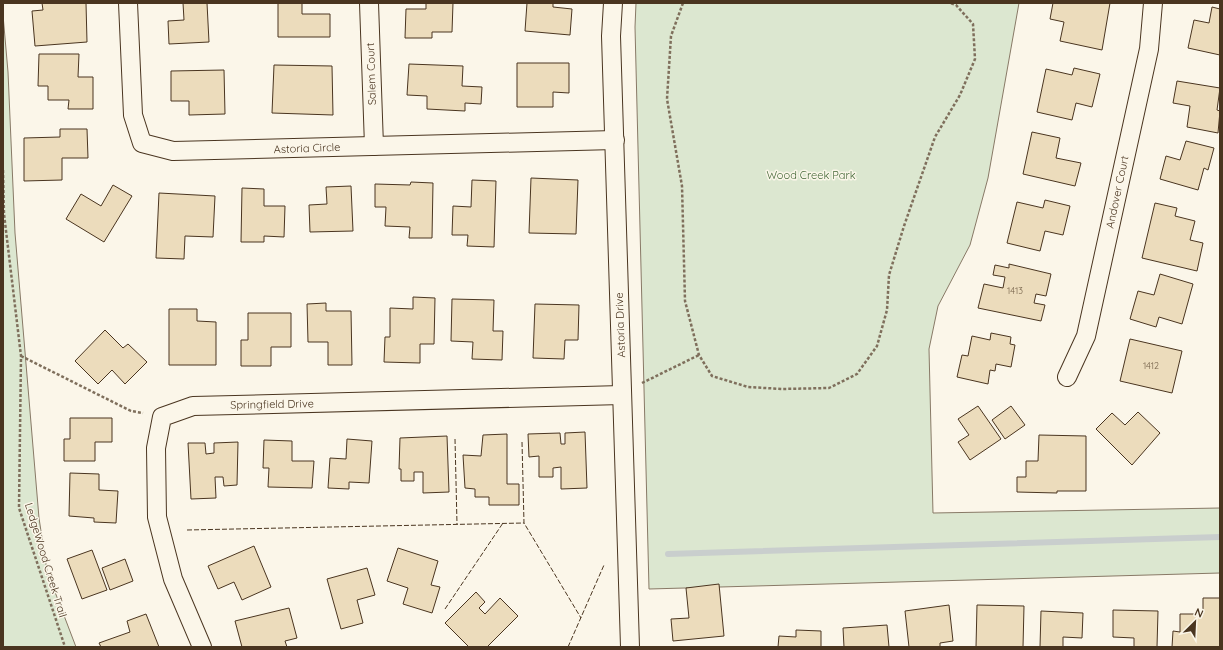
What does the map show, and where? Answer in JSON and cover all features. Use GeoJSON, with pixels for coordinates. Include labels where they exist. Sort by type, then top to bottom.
{"type":"FeatureCollection","features":[{"type":"Feature","properties":{"kind":"street","name":"Astoria Circle"},"geometry":{"type":"LineString","coordinates":[[128,3],[133,116],[142,143],[173,151],[615,140]]}},
{"type":"Feature","properties":{"kind":"street","name":"Salem Court"},"geometry":{"type":"LineString","coordinates":[[369,3],[374,146]]}},
{"type":"Feature","properties":{"kind":"street","name":"Astoria Drive"},"geometry":{"type":"LineString","coordinates":[[613,3],[611,36],[630,647]]}},
{"type":"Feature","properties":{"kind":"street","name":"Andover Court"},"geometry":{"type":"LineString","coordinates":[[1067,377],[1086,336],[1149,49],[1153,3]]}},
{"type":"Feature","properties":{"kind":"street","name":"Springfield Drive"},"geometry":{"type":"LineString","coordinates":[[162,417],[193,406],[622,395]]}},
{"type":"Feature","properties":{"kind":"street"},"geometry":{"type":"LineString","coordinates":[[162,417],[156,448],[157,517],[172,579],[202,647]]}},
{"type":"Feature","properties":{"kind":"path"},"geometry":{"type":"LineString","coordinates":[[683,3],[671,36],[667,99],[682,186],[685,301],[699,355],[712,376],[748,388],[782,389],[829,388],[857,374],[877,346],[887,310],[889,275],[935,138],[960,94],[975,59],[973,24],[957,4],[950,3]]}},
{"type":"Feature","properties":{"kind":"path","name":"LedgeWood Creek Trail"},"geometry":{"type":"LineString","coordinates":[[3,170],[4,214],[21,356],[19,508],[65,647]]}},
{"type":"Feature","properties":{"kind":"path"},"geometry":{"type":"LineString","coordinates":[[642,383],[699,355]]}},
{"type":"Feature","properties":{"kind":"path"},"geometry":{"type":"LineString","coordinates":[[21,356],[131,411],[162,417]]}},
{"type":"Feature","properties":{"kind":"green space","name":"Wood Creek Park"},"geometry":{"type":"Polygon","coordinates":[[[636,3],[1019,3],[988,178],[970,245],[938,306],[929,349],[933,513],[1220,508],[1220,573],[649,589],[635,27],[636,3]]]}},
{"type":"Feature","properties":{"kind":"green space"},"geometry":{"type":"Polygon","coordinates":[[[3,15],[8,72],[15,233],[39,518],[47,571],[76,647],[3,647],[3,15]]]}},
{"type":"Feature","properties":{"kind":"building"},"geometry":{"type":"Polygon","coordinates":[[[42,3],[86,3],[87,42],[35,46],[32,11],[43,10],[42,3]]]}},
{"type":"Feature","properties":{"kind":"building"},"geometry":{"type":"Polygon","coordinates":[[[183,3],[207,3],[209,42],[169,44],[168,21],[184,20],[183,3]]]}},
{"type":"Feature","properties":{"kind":"building"},"geometry":{"type":"Polygon","coordinates":[[[278,3],[302,3],[302,14],[330,14],[330,37],[278,37],[278,3]]]}},
{"type":"Feature","properties":{"kind":"building"},"geometry":{"type":"Polygon","coordinates":[[[426,3],[453,3],[452,32],[432,32],[432,38],[405,38],[406,9],[426,9],[426,3]]]}},
{"type":"Feature","properties":{"kind":"building"},"geometry":{"type":"Polygon","coordinates":[[[527,3],[553,3],[553,7],[572,9],[570,35],[525,31],[527,3]]]}},
{"type":"Feature","properties":{"kind":"building"},"geometry":{"type":"Polygon","coordinates":[[[1053,3],[1110,3],[1102,50],[1060,41],[1064,22],[1050,19],[1053,3]]]}},
{"type":"Feature","properties":{"kind":"building"},"geometry":{"type":"Polygon","coordinates":[[[1212,7],[1220,9],[1220,55],[1188,48],[1194,20],[1209,23],[1212,7]]]}},
{"type":"Feature","properties":{"kind":"building"},"geometry":{"type":"Polygon","coordinates":[[[39,54],[79,54],[78,77],[93,77],[93,109],[68,109],[69,100],[48,100],[48,86],[38,86],[39,54]]]}},
{"type":"Feature","properties":{"kind":"building"},"geometry":{"type":"Polygon","coordinates":[[[517,63],[569,63],[569,93],[553,92],[553,107],[517,107],[517,63]]]}},
{"type":"Feature","properties":{"kind":"building"},"geometry":{"type":"Polygon","coordinates":[[[409,64],[463,66],[462,86],[482,87],[481,104],[465,103],[465,111],[427,109],[427,96],[407,95],[409,64]]]}},
{"type":"Feature","properties":{"kind":"building"},"geometry":{"type":"Polygon","coordinates":[[[274,65],[332,66],[333,115],[272,113],[274,65]]]}},
{"type":"Feature","properties":{"kind":"building"},"geometry":{"type":"Polygon","coordinates":[[[1074,68],[1100,74],[1092,107],[1076,103],[1072,120],[1037,112],[1046,69],[1072,75],[1074,68]]]}},
{"type":"Feature","properties":{"kind":"building"},"geometry":{"type":"Polygon","coordinates":[[[224,70],[225,114],[189,115],[189,101],[171,101],[171,71],[224,70]]]}},
{"type":"Feature","properties":{"kind":"building"},"geometry":{"type":"Polygon","coordinates":[[[1177,81],[1220,88],[1217,110],[1220,111],[1218,133],[1187,127],[1190,106],[1173,103],[1177,81]]]}},
{"type":"Feature","properties":{"kind":"building"},"geometry":{"type":"Polygon","coordinates":[[[60,129],[87,129],[88,158],[62,158],[62,180],[24,181],[24,138],[60,137],[60,129]]]}},
{"type":"Feature","properties":{"kind":"building"},"geometry":{"type":"Polygon","coordinates":[[[1032,132],[1060,138],[1056,158],[1081,163],[1075,186],[1023,174],[1032,132]]]}},
{"type":"Feature","properties":{"kind":"building"},"geometry":{"type":"Polygon","coordinates":[[[1186,141],[1214,148],[1208,170],[1204,168],[1198,190],[1160,179],[1166,156],[1180,160],[1186,141]]]}},
{"type":"Feature","properties":{"kind":"building"},"geometry":{"type":"Polygon","coordinates":[[[531,178],[578,180],[576,234],[529,233],[531,178]]]}},
{"type":"Feature","properties":{"kind":"building"},"geometry":{"type":"Polygon","coordinates":[[[472,180],[496,181],[494,247],[467,246],[468,235],[452,235],[453,206],[471,207],[472,180]]]}},
{"type":"Feature","properties":{"kind":"building"},"geometry":{"type":"Polygon","coordinates":[[[411,182],[433,183],[432,238],[409,238],[410,227],[385,226],[386,207],[375,207],[375,184],[410,185],[411,182]]]}},
{"type":"Feature","properties":{"kind":"building"},"geometry":{"type":"Polygon","coordinates":[[[113,185],[132,196],[104,242],[66,219],[81,194],[101,206],[113,185]]]}},
{"type":"Feature","properties":{"kind":"building"},"geometry":{"type":"Polygon","coordinates":[[[351,186],[353,231],[310,232],[309,205],[327,204],[326,187],[351,186]]]}},
{"type":"Feature","properties":{"kind":"building"},"geometry":{"type":"Polygon","coordinates":[[[242,188],[264,189],[264,206],[285,206],[284,237],[264,236],[264,242],[241,242],[242,188]]]}},
{"type":"Feature","properties":{"kind":"building"},"geometry":{"type":"Polygon","coordinates":[[[159,193],[215,196],[213,237],[185,236],[184,259],[156,258],[159,193]]]}},
{"type":"Feature","properties":{"kind":"building"},"geometry":{"type":"Polygon","coordinates":[[[1045,200],[1070,206],[1063,235],[1045,231],[1040,251],[1007,243],[1017,202],[1043,208],[1045,200]]]}},
{"type":"Feature","properties":{"kind":"building"},"geometry":{"type":"Polygon","coordinates":[[[1155,203],[1177,208],[1175,216],[1195,221],[1190,240],[1203,243],[1197,271],[1142,258],[1155,203]]]}},
{"type":"Feature","properties":{"kind":"building"},"geometry":{"type":"Polygon","coordinates":[[[1009,264],[1051,274],[1046,296],[1036,294],[1034,303],[1045,305],[1041,321],[978,308],[984,284],[1003,288],[1005,277],[993,275],[995,265],[1009,268],[1009,264]]]}},
{"type":"Feature","properties":{"kind":"building"},"geometry":{"type":"Polygon","coordinates":[[[1160,274],[1193,284],[1182,324],[1159,317],[1156,327],[1130,319],[1138,291],[1154,295],[1160,274]]]}},
{"type":"Feature","properties":{"kind":"building"},"geometry":{"type":"Polygon","coordinates":[[[413,297],[435,298],[434,344],[420,344],[420,363],[384,362],[385,337],[390,337],[390,308],[413,309],[413,297]]]}},
{"type":"Feature","properties":{"kind":"building"},"geometry":{"type":"Polygon","coordinates":[[[452,299],[494,300],[493,331],[503,331],[502,360],[472,359],[473,342],[451,341],[452,299]]]}},
{"type":"Feature","properties":{"kind":"building"},"geometry":{"type":"Polygon","coordinates":[[[326,303],[326,311],[351,311],[352,365],[328,365],[328,342],[308,342],[307,304],[326,303]]]}},
{"type":"Feature","properties":{"kind":"building"},"geometry":{"type":"Polygon","coordinates":[[[535,304],[579,305],[578,340],[565,340],[564,359],[533,358],[535,304]]]}},
{"type":"Feature","properties":{"kind":"building"},"geometry":{"type":"Polygon","coordinates":[[[169,309],[197,309],[197,321],[216,322],[216,365],[169,365],[169,309]]]}},
{"type":"Feature","properties":{"kind":"building"},"geometry":{"type":"Polygon","coordinates":[[[248,313],[291,313],[291,347],[271,347],[271,366],[241,366],[241,340],[248,340],[248,313]]]}},
{"type":"Feature","properties":{"kind":"building"},"geometry":{"type":"Polygon","coordinates":[[[105,330],[123,348],[128,344],[147,362],[125,384],[112,370],[98,384],[75,361],[105,330]]]}},
{"type":"Feature","properties":{"kind":"building"},"geometry":{"type":"Polygon","coordinates":[[[991,333],[1011,337],[1010,344],[1015,345],[1011,367],[996,364],[995,371],[990,370],[988,384],[957,377],[962,355],[968,356],[972,336],[990,340],[991,333]]]}},
{"type":"Feature","properties":{"kind":"building"},"geometry":{"type":"Polygon","coordinates":[[[1130,339],[1182,351],[1172,393],[1120,381],[1130,339]]]}},
{"type":"Feature","properties":{"kind":"building"},"geometry":{"type":"Polygon","coordinates":[[[978,406],[1001,439],[970,460],[958,442],[969,435],[958,419],[978,406]]]}},
{"type":"Feature","properties":{"kind":"building"},"geometry":{"type":"Polygon","coordinates":[[[1011,406],[1025,425],[1005,439],[992,420],[1011,406]]]}},
{"type":"Feature","properties":{"kind":"building"},"geometry":{"type":"Polygon","coordinates":[[[1138,412],[1160,433],[1132,465],[1096,429],[1112,413],[1125,425],[1138,412]]]}},
{"type":"Feature","properties":{"kind":"building"},"geometry":{"type":"Polygon","coordinates":[[[70,418],[112,418],[112,442],[95,442],[95,461],[64,461],[64,439],[70,439],[70,418]]]}},
{"type":"Feature","properties":{"kind":"building"},"geometry":{"type":"Polygon","coordinates":[[[585,432],[587,488],[561,489],[561,467],[553,468],[553,477],[539,477],[539,456],[529,457],[528,434],[560,433],[561,444],[565,444],[565,433],[585,432]]]}},
{"type":"Feature","properties":{"kind":"building"},"geometry":{"type":"Polygon","coordinates":[[[507,434],[507,484],[519,484],[519,505],[489,505],[489,497],[475,497],[475,489],[465,488],[463,455],[481,456],[483,435],[507,434]]]}},
{"type":"Feature","properties":{"kind":"building"},"geometry":{"type":"Polygon","coordinates":[[[1039,435],[1086,436],[1086,491],[1057,491],[1057,493],[1017,492],[1017,477],[1026,477],[1026,461],[1038,461],[1039,435]]]}},
{"type":"Feature","properties":{"kind":"building"},"geometry":{"type":"Polygon","coordinates":[[[447,436],[449,492],[423,493],[423,472],[414,472],[414,481],[401,481],[401,469],[399,469],[400,438],[447,436]]]}},
{"type":"Feature","properties":{"kind":"building"},"geometry":{"type":"Polygon","coordinates":[[[347,439],[372,441],[369,483],[349,482],[349,489],[328,488],[330,458],[346,459],[347,439]]]}},
{"type":"Feature","properties":{"kind":"building"},"geometry":{"type":"Polygon","coordinates":[[[264,440],[292,441],[292,461],[314,461],[312,488],[268,487],[269,468],[263,468],[264,440]]]}},
{"type":"Feature","properties":{"kind":"building"},"geometry":{"type":"Polygon","coordinates":[[[238,442],[237,485],[224,486],[223,477],[215,477],[216,498],[191,499],[188,443],[205,443],[206,454],[214,453],[214,443],[238,442]]]}},
{"type":"Feature","properties":{"kind":"building"},"geometry":{"type":"Polygon","coordinates":[[[70,473],[99,474],[99,490],[118,491],[116,523],[94,522],[94,518],[69,516],[70,473]]]}},
{"type":"Feature","properties":{"kind":"building"},"geometry":{"type":"Polygon","coordinates":[[[254,546],[271,587],[242,600],[234,582],[218,589],[208,566],[254,546]]]}},
{"type":"Feature","properties":{"kind":"building"},"geometry":{"type":"Polygon","coordinates":[[[398,548],[438,561],[431,585],[440,587],[432,613],[403,604],[408,588],[387,581],[398,548]]]}},
{"type":"Feature","properties":{"kind":"building"},"geometry":{"type":"Polygon","coordinates":[[[92,550],[107,590],[82,599],[67,559],[92,550]]]}},
{"type":"Feature","properties":{"kind":"building"},"geometry":{"type":"Polygon","coordinates":[[[125,559],[133,581],[110,590],[102,568],[125,559]]]}},
{"type":"Feature","properties":{"kind":"building"},"geometry":{"type":"Polygon","coordinates":[[[367,568],[375,595],[357,600],[363,623],[341,629],[327,579],[367,568]]]}},
{"type":"Feature","properties":{"kind":"building"},"geometry":{"type":"Polygon","coordinates":[[[719,584],[724,636],[673,641],[671,619],[689,618],[686,588],[719,584]]]}},
{"type":"Feature","properties":{"kind":"building"},"geometry":{"type":"Polygon","coordinates":[[[476,592],[485,602],[479,608],[485,614],[500,598],[518,616],[487,647],[469,647],[445,623],[476,592]]]}},
{"type":"Feature","properties":{"kind":"building"},"geometry":{"type":"Polygon","coordinates":[[[1203,598],[1220,598],[1220,647],[1172,647],[1173,631],[1180,632],[1180,614],[1203,614],[1203,598]]]}},
{"type":"Feature","properties":{"kind":"building"},"geometry":{"type":"Polygon","coordinates":[[[949,605],[953,641],[940,643],[940,647],[909,647],[905,611],[949,605]]]}},
{"type":"Feature","properties":{"kind":"building"},"geometry":{"type":"Polygon","coordinates":[[[977,605],[1024,606],[1023,647],[976,647],[977,605]]]}},
{"type":"Feature","properties":{"kind":"building"},"geometry":{"type":"Polygon","coordinates":[[[289,608],[297,638],[285,641],[287,647],[242,647],[235,621],[289,608]]]}},
{"type":"Feature","properties":{"kind":"building"},"geometry":{"type":"Polygon","coordinates":[[[1113,610],[1158,611],[1157,647],[1134,647],[1134,638],[1113,637],[1113,610]]]}},
{"type":"Feature","properties":{"kind":"building"},"geometry":{"type":"Polygon","coordinates":[[[1041,611],[1083,613],[1082,638],[1063,637],[1063,647],[1040,647],[1041,611]]]}},
{"type":"Feature","properties":{"kind":"building"},"geometry":{"type":"Polygon","coordinates":[[[146,614],[159,647],[101,647],[99,643],[130,632],[127,621],[146,614]]]}},
{"type":"Feature","properties":{"kind":"building"},"geometry":{"type":"Polygon","coordinates":[[[887,625],[889,647],[844,647],[843,628],[887,625]]]}},
{"type":"Feature","properties":{"kind":"building"},"geometry":{"type":"Polygon","coordinates":[[[796,630],[821,631],[821,647],[778,647],[779,636],[796,637],[796,630]]]}},
{"type":"Feature","properties":{"kind":"waterway"},"geometry":{"type":"LineString","coordinates":[[668,554],[1220,537]]}},
{"type":"Feature","properties":{"kind":"fence"},"geometry":{"type":"LineString","coordinates":[[455,439],[457,524]]}},
{"type":"Feature","properties":{"kind":"fence"},"geometry":{"type":"LineString","coordinates":[[522,442],[524,523],[581,618]]}},
{"type":"Feature","properties":{"kind":"fence"},"geometry":{"type":"LineString","coordinates":[[445,609],[503,523]]}},
{"type":"Feature","properties":{"kind":"fence"},"geometry":{"type":"LineString","coordinates":[[187,530],[524,523]]}},
{"type":"Feature","properties":{"kind":"fence"},"geometry":{"type":"LineString","coordinates":[[568,647],[604,565]]}}]}
